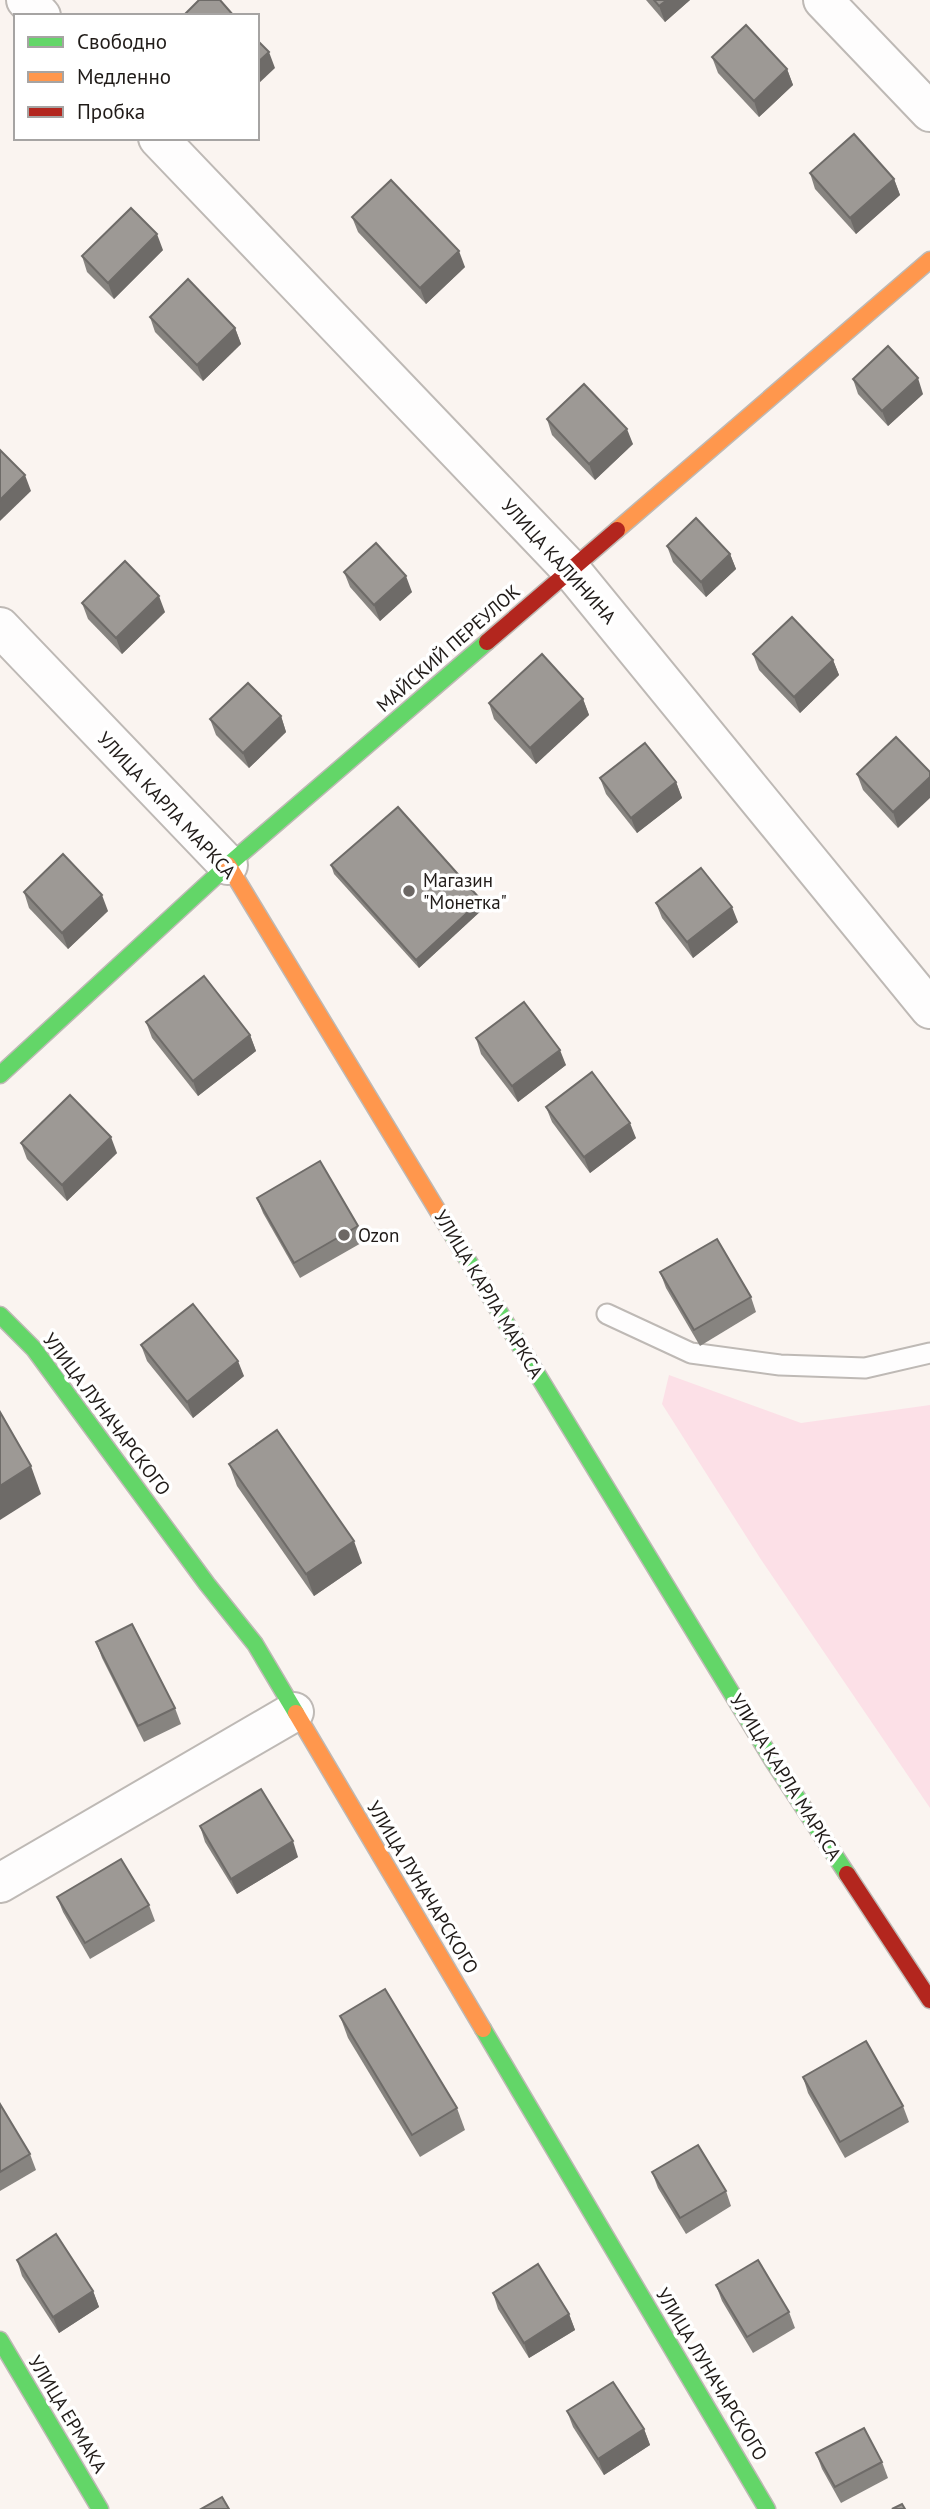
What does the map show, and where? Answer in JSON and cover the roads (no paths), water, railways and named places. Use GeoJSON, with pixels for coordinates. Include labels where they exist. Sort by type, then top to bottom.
{"type":"FeatureCollection","features":[{"type":"Feature","properties":{"kind":"main road","name":"МАЙСКИЙ ПЕРЕУЛОК"},"geometry":{"type":"LineString","coordinates":[[0,1074],[228,865],[930,260]]}},
{"type":"Feature","properties":{"kind":"main road","name":"УЛИЦА КАРЛА МАРКСА"},"geometry":{"type":"LineString","coordinates":[[228,865],[773,1761],[930,2000]]}},
{"type":"Feature","properties":{"kind":"main road","name":"УЛИЦА ЛУНАЧАРСКОГО"},"geometry":{"type":"LineString","coordinates":[[0,1315],[34,1349],[207,1584],[255,1644],[767,2509]]}},
{"type":"Feature","properties":{"kind":"main road","name":"УЛИЦА ЕРМАКА"},"geometry":{"type":"LineString","coordinates":[[0,2340],[100,2509]]}},
{"type":"Feature","properties":{"kind":"street"},"geometry":{"type":"LineString","coordinates":[[26,0],[39,14]]}},
{"type":"Feature","properties":{"kind":"street"},"geometry":{"type":"LineString","coordinates":[[823,0],[930,112]]}},
{"type":"Feature","properties":{"kind":"street","name":"УЛИЦА КАЛИНИНА"},"geometry":{"type":"LineString","coordinates":[[160,140],[571,570],[930,1009]]}},
{"type":"Feature","properties":{"kind":"street","name":"УЛИЦА КАРЛА МАРКСА"},"geometry":{"type":"LineString","coordinates":[[0,627],[228,865]]}},
{"type":"Feature","properties":{"kind":"street"},"geometry":{"type":"LineString","coordinates":[[0,1883],[294,1712]]}},
{"type":"Feature","properties":{"kind":"lane"},"geometry":{"type":"LineString","coordinates":[[607,1314],[691,1353],[780,1365],[865,1368],[930,1353]]}},
{"type":"Feature","properties":{"kind":"place","name":"Магазин \"Монетка\""},"geometry":{"type":"Point","coordinates":[409,891]}},
{"type":"Feature","properties":{"kind":"place","name":"Ozon"},"geometry":{"type":"Point","coordinates":[344,1235]}}]}
